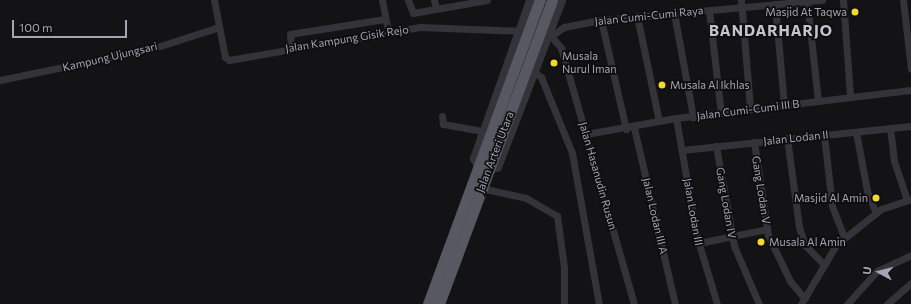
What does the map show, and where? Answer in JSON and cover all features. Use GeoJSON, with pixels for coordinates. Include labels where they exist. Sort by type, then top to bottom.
{"type":"FeatureCollection","features":[{"type":"Feature","properties":{"kind":"highway","name":"Jalan Arteri Utara"},"geometry":{"type":"LineString","coordinates":[[537,33],[540,0]]}},
{"type":"Feature","properties":{"kind":"highway","name":"Jalan Arteri Utara"},"geometry":{"type":"LineString","coordinates":[[428,304],[537,33],[552,0]]}},
{"type":"Feature","properties":{"kind":"highway","name":"Jalan Arteri Utara"},"geometry":{"type":"LineString","coordinates":[[439,304],[481,188],[483,168]]}},
{"type":"Feature","properties":{"kind":"street","name":"Jalan Kampung Gisik Rejo"},"geometry":{"type":"LineString","coordinates":[[214,0],[225,57],[229,60],[291,47],[420,27],[537,33]]}},
{"type":"Feature","properties":{"kind":"street"},"geometry":{"type":"LineString","coordinates":[[382,0],[388,32]]}},
{"type":"Feature","properties":{"kind":"street"},"geometry":{"type":"LineString","coordinates":[[408,0],[412,12],[487,0]]}},
{"type":"Feature","properties":{"kind":"street"},"geometry":{"type":"LineString","coordinates":[[434,0],[436,8]]}},
{"type":"Feature","properties":{"kind":"street"},"geometry":{"type":"LineString","coordinates":[[530,0],[537,33],[533,71],[497,167],[483,168],[474,158],[482,131],[537,33],[561,0]]}},
{"type":"Feature","properties":{"kind":"street","name":"Jalan Cumi-Cumi Raya"},"geometry":{"type":"LineString","coordinates":[[537,33],[601,20],[709,10],[741,4],[775,4],[822,0]]}},
{"type":"Feature","properties":{"kind":"street"},"geometry":{"type":"LineString","coordinates":[[843,0],[850,96]]}},
{"type":"Feature","properties":{"kind":"street"},"geometry":{"type":"LineString","coordinates":[[903,0],[911,69]]}},
{"type":"Feature","properties":{"kind":"street"},"geometry":{"type":"LineString","coordinates":[[807,1],[818,100]]}},
{"type":"Feature","properties":{"kind":"street"},"geometry":{"type":"LineString","coordinates":[[741,4],[750,108]]}},
{"type":"Feature","properties":{"kind":"street"},"geometry":{"type":"LineString","coordinates":[[775,4],[784,105]]}},
{"type":"Feature","properties":{"kind":"street"},"geometry":{"type":"LineString","coordinates":[[709,10],[721,113]]}},
{"type":"Feature","properties":{"kind":"street"},"geometry":{"type":"LineString","coordinates":[[674,13],[693,117]]}},
{"type":"Feature","properties":{"kind":"street"},"geometry":{"type":"LineString","coordinates":[[637,16],[659,121]]}},
{"type":"Feature","properties":{"kind":"street"},"geometry":{"type":"LineString","coordinates":[[291,47],[290,34],[385,19]]}},
{"type":"Feature","properties":{"kind":"street"},"geometry":{"type":"LineString","coordinates":[[601,20],[626,129]]}},
{"type":"Feature","properties":{"kind":"street","name":"Kampung Ujungsari"},"geometry":{"type":"LineString","coordinates":[[0,80],[154,48],[219,27]]}},
{"type":"Feature","properties":{"kind":"street","name":"Jalan Hasanudin Rusun"},"geometry":{"type":"LineString","coordinates":[[537,33],[561,48],[634,304]]}},
{"type":"Feature","properties":{"kind":"street"},"geometry":{"type":"LineString","coordinates":[[533,71],[541,77],[572,153],[599,304]]}},
{"type":"Feature","properties":{"kind":"street","name":"Jalan Cumi-Cumi III B"},"geometry":{"type":"LineString","coordinates":[[586,134],[634,128],[676,118],[850,96],[911,90]]}},
{"type":"Feature","properties":{"kind":"street"},"geometry":{"type":"LineString","coordinates":[[442,116],[443,124],[482,131]]}},
{"type":"Feature","properties":{"kind":"street","name":"Jalan Lodan III"},"geometry":{"type":"LineString","coordinates":[[676,118],[698,243],[717,304]]}},
{"type":"Feature","properties":{"kind":"street","name":"Jalan Lodan II"},"geometry":{"type":"LineString","coordinates":[[682,150],[911,126]]}},
{"type":"Feature","properties":{"kind":"street","name":"Jalan Lodan III A"},"geometry":{"type":"LineString","coordinates":[[634,128],[675,304]]}},
{"type":"Feature","properties":{"kind":"street"},"geometry":{"type":"LineString","coordinates":[[803,301],[824,265],[844,237],[876,213],[909,200],[894,162],[890,128]]}},
{"type":"Feature","properties":{"kind":"street"},"geometry":{"type":"LineString","coordinates":[[856,132],[867,192],[876,213]]}},
{"type":"Feature","properties":{"kind":"street"},"geometry":{"type":"LineString","coordinates":[[824,135],[832,206],[844,237]]}},
{"type":"Feature","properties":{"kind":"street"},"geometry":{"type":"LineString","coordinates":[[786,138],[799,227],[805,245],[824,265]]}},
{"type":"Feature","properties":{"kind":"street","name":"Gang Lodan V"},"geometry":{"type":"LineString","coordinates":[[754,142],[767,230],[790,281],[803,301]]}},
{"type":"Feature","properties":{"kind":"street","name":"Gang Lodan IV"},"geometry":{"type":"LineString","coordinates":[[716,146],[732,237],[759,304]]}},
{"type":"Feature","properties":{"kind":"street"},"geometry":{"type":"LineString","coordinates":[[481,188],[526,198],[557,216],[564,268],[564,304]]}},
{"type":"Feature","properties":{"kind":"street"},"geometry":{"type":"LineString","coordinates":[[698,243],[767,230]]}},
{"type":"Feature","properties":{"kind":"street"},"geometry":{"type":"LineString","coordinates":[[847,304],[877,272],[911,255]]}},
{"type":"Feature","properties":{"kind":"street"},"geometry":{"type":"LineString","coordinates":[[887,304],[911,283]]}},
{"type":"Feature","properties":{"kind":"place","name":"Masjid At Taqwa"},"geometry":{"type":"Point","coordinates":[855,12]}},
{"type":"Feature","properties":{"kind":"place","name":"Musala Nurul Iman"},"geometry":{"type":"Point","coordinates":[554,63]}},
{"type":"Feature","properties":{"kind":"place","name":"Musala Al Ikhlas"},"geometry":{"type":"Point","coordinates":[662,85]}},
{"type":"Feature","properties":{"kind":"place","name":"Masjid Al Amin"},"geometry":{"type":"Point","coordinates":[876,198]}},
{"type":"Feature","properties":{"kind":"place","name":"Musala Al Amin"},"geometry":{"type":"Point","coordinates":[761,242]}},
{"type":"Feature","properties":{"kind":"district","name":"BANDARHARJO"},"geometry":{"type":"Point","coordinates":[771,31]}}]}
